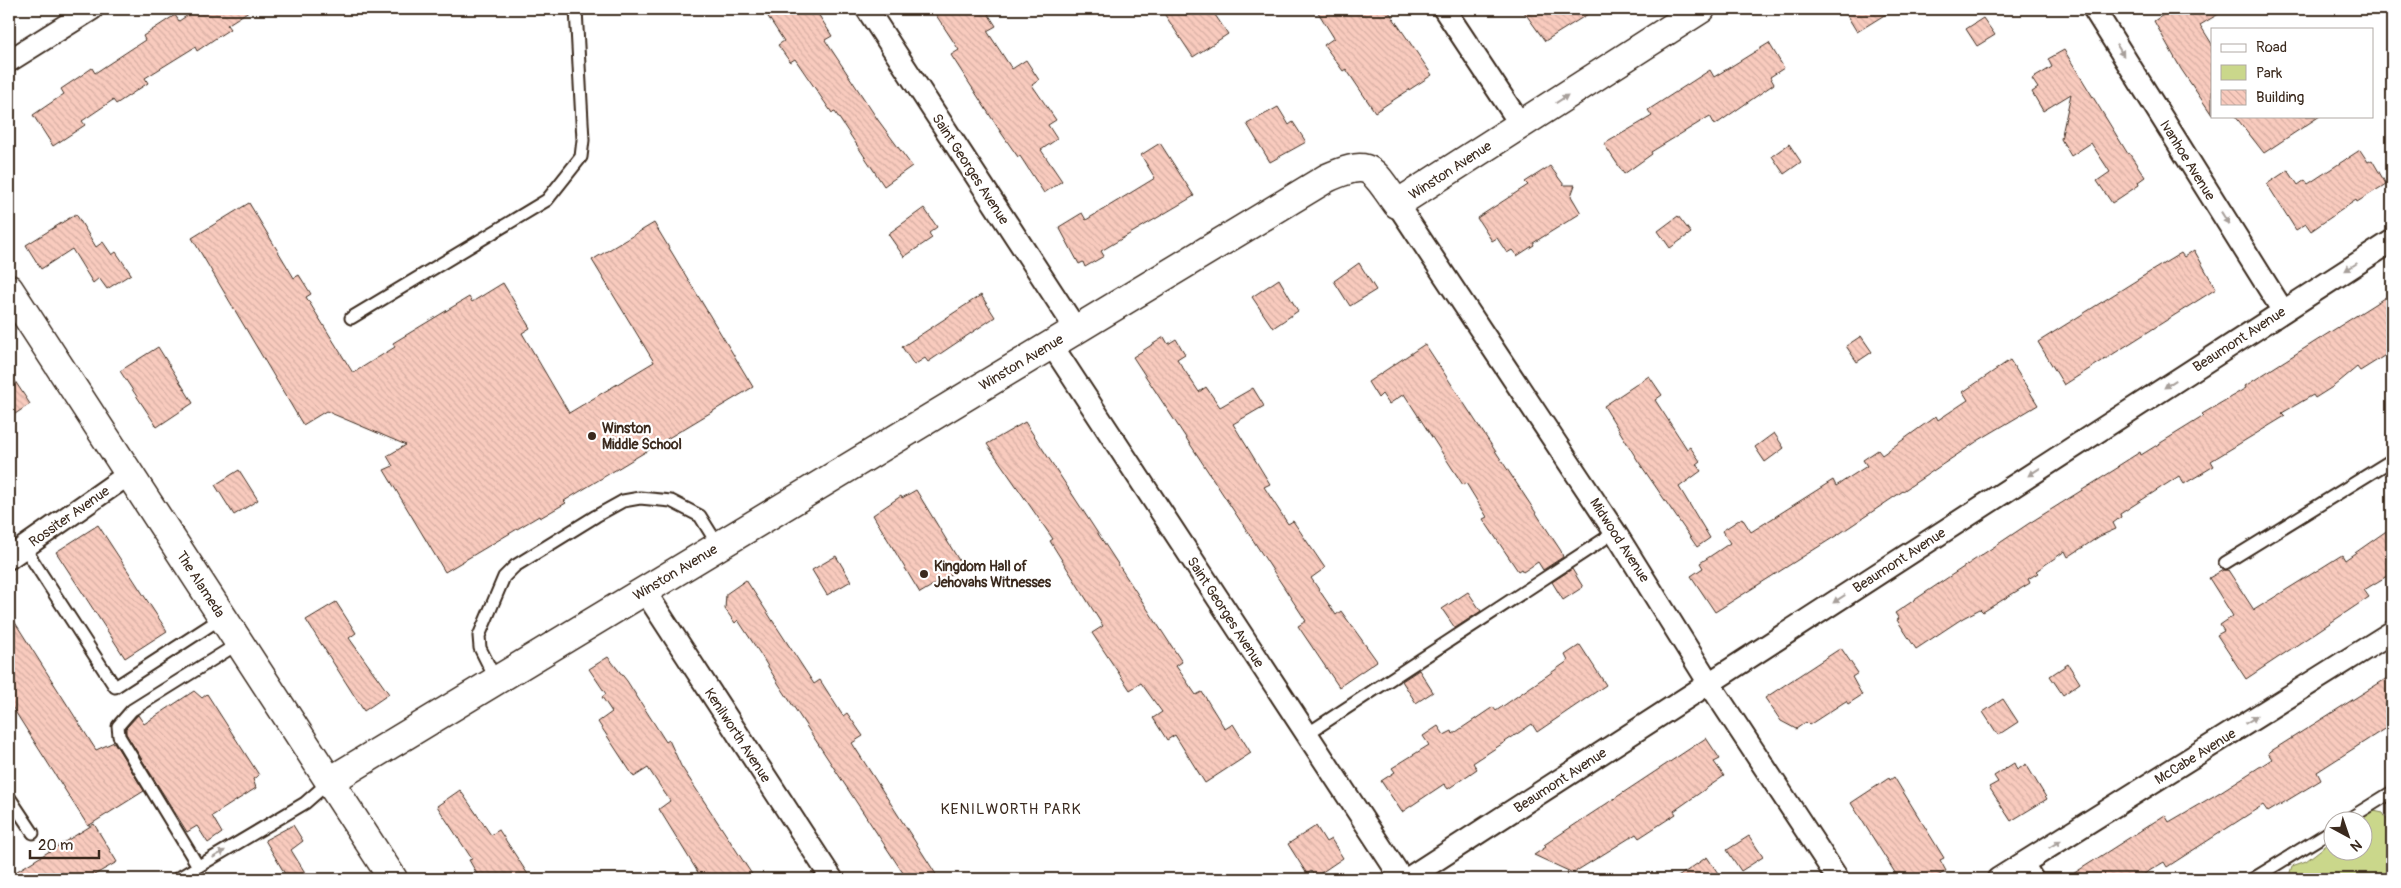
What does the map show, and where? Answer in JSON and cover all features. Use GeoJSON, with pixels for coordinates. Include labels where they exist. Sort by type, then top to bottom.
{"type":"FeatureCollection","features":[{"type":"Feature","properties":{"kind":"street"},"geometry":{"type":"LineString","coordinates":[[9,61],[92,9]]}},
{"type":"Feature","properties":{"kind":"street","name":"Saint Georges Avenue"},"geometry":{"type":"LineString","coordinates":[[867,9],[1076,329]]}},
{"type":"Feature","properties":{"kind":"street"},"geometry":{"type":"LineString","coordinates":[[1444,9],[1521,125]]}},
{"type":"Feature","properties":{"kind":"street","name":"Winston Avenue"},"geometry":{"type":"LineString","coordinates":[[330,781],[1327,178],[1346,169],[1361,166],[1375,174],[1397,204],[1702,9]]}},
{"type":"Feature","properties":{"kind":"street","name":"Ivanhoe Avenue"},"geometry":{"type":"LineString","coordinates":[[2094,9],[2283,310]]}},
{"type":"Feature","properties":{"kind":"street","name":"Midwood Avenue"},"geometry":{"type":"LineString","coordinates":[[1397,204],[1615,532],[1709,683],[1838,879]]}},
{"type":"Feature","properties":{"kind":"street","name":"Beaumont Avenue"},"geometry":{"type":"LineString","coordinates":[[1407,879],[2392,241]]}},
{"type":"Feature","properties":{"kind":"street","name":"The Alameda"},"geometry":{"type":"LineString","coordinates":[[9,289],[394,879]]}},
{"type":"Feature","properties":{"kind":"street","name":"Saint Georges Avenue"},"geometry":{"type":"LineString","coordinates":[[1051,344],[1402,879]]}},
{"type":"Feature","properties":{"kind":"street","name":"Rossiter Avenue"},"geometry":{"type":"LineString","coordinates":[[16,552],[129,474]]}},
{"type":"Feature","properties":{"kind":"street","name":"Kenilworth Avenue"},"geometry":{"type":"LineString","coordinates":[[644,590],[832,879]]}},
{"type":"Feature","properties":{"kind":"street","name":"McCabe Avenue"},"geometry":{"type":"LineString","coordinates":[[1998,879],[2392,632]]}},
{"type":"Feature","properties":{"kind":"lane"},"geometry":{"type":"LineString","coordinates":[[351,318],[548,200],[581,157],[583,140],[576,9]]}},
{"type":"Feature","properties":{"kind":"lane"},"geometry":{"type":"LineString","coordinates":[[2225,563],[2392,460]]}},
{"type":"Feature","properties":{"kind":"lane"},"geometry":{"type":"LineString","coordinates":[[496,680],[480,648],[479,636],[504,577],[515,566],[596,516],[623,502],[640,498],[671,501],[700,516],[718,545]]}},
{"type":"Feature","properties":{"kind":"lane"},"geometry":{"type":"LineString","coordinates":[[1307,734],[1615,532]]}},
{"type":"Feature","properties":{"kind":"lane"},"geometry":{"type":"LineString","coordinates":[[16,552],[115,687],[223,617]]}},
{"type":"Feature","properties":{"kind":"lane"},"geometry":{"type":"LineString","coordinates":[[198,866],[119,736],[118,726],[124,716],[140,704],[239,643]]}},
{"type":"Feature","properties":{"kind":"lane"},"geometry":{"type":"LineString","coordinates":[[177,879],[305,803],[330,781]]}},
{"type":"Feature","properties":{"kind":"lane"},"geometry":{"type":"LineString","coordinates":[[9,797],[32,833]]}},
{"type":"Feature","properties":{"kind":"lane"},"geometry":{"type":"LineString","coordinates":[[2366,810],[2391,797]]}},
{"type":"Feature","properties":{"kind":"lane"},"geometry":{"type":"LineString","coordinates":[[2253,879],[2324,835]]}},
{"type":"Feature","properties":{"kind":"lane"},"geometry":{"type":"LineString","coordinates":[[2027,862],[2038,879]]}},
{"type":"Feature","properties":{"kind":"green space"},"geometry":{"type":"Polygon","coordinates":[[[2374,811],[2383,813],[2392,828],[2392,879],[2288,879],[2292,866],[2306,861],[2324,847],[2324,860],[2374,860],[2374,811]]]}},
{"type":"Feature","properties":{"kind":"building"},"geometry":{"type":"Polygon","coordinates":[[[197,9],[252,9],[227,25],[230,29],[197,51],[195,47],[145,78],[148,83],[116,104],[113,100],[82,121],[85,125],[53,146],[33,115],[64,94],[61,89],[92,68],[95,73],[145,40],[143,36],[175,15],[179,21],[197,9]]]}},
{"type":"Feature","properties":{"kind":"building"},"geometry":{"type":"Polygon","coordinates":[[[763,9],[815,9],[832,36],[825,40],[878,120],[912,166],[884,186],[835,112],[832,113],[795,59],[790,62],[778,45],[784,41],[763,9]]]}},
{"type":"Feature","properties":{"kind":"building"},"geometry":{"type":"Polygon","coordinates":[[[932,9],[985,9],[996,26],[987,31],[1012,69],[1026,60],[1039,80],[1032,85],[1056,120],[1048,125],[1057,139],[1041,150],[1062,181],[1044,193],[1020,156],[1018,157],[1002,134],[951,55],[959,50],[932,9]]]}},
{"type":"Feature","properties":{"kind":"building"},"geometry":{"type":"Polygon","coordinates":[[[1161,9],[1211,9],[1228,34],[1193,57],[1161,9]]]}},
{"type":"Feature","properties":{"kind":"building"},"geometry":{"type":"Polygon","coordinates":[[[1316,9],[1387,9],[1432,75],[1375,112],[1346,69],[1343,71],[1324,45],[1334,38],[1316,9]]]}},
{"type":"Feature","properties":{"kind":"building"},"geometry":{"type":"Polygon","coordinates":[[[1522,9],[1596,9],[1545,41],[1522,9]]]}},
{"type":"Feature","properties":{"kind":"building"},"geometry":{"type":"Polygon","coordinates":[[[1843,9],[1894,9],[1857,32],[1843,9]]]}},
{"type":"Feature","properties":{"kind":"building"},"geometry":{"type":"Polygon","coordinates":[[[2172,9],[2227,9],[2200,25],[2211,42],[2211,114],[2181,69],[2154,21],[2172,9]]]}},
{"type":"Feature","properties":{"kind":"building"},"geometry":{"type":"Polygon","coordinates":[[[1983,18],[1995,35],[1977,46],[1966,29],[1983,18]]]}},
{"type":"Feature","properties":{"kind":"building"},"geometry":{"type":"Polygon","coordinates":[[[1769,43],[1784,68],[1770,77],[1774,84],[1715,125],[1710,116],[1651,152],[1652,154],[1624,174],[1604,144],[1652,116],[1648,110],[1710,70],[1714,77],[1769,43]]]}},
{"type":"Feature","properties":{"kind":"building"},"geometry":{"type":"Polygon","coordinates":[[[2064,50],[2128,154],[2145,177],[2138,182],[2139,185],[2112,203],[2097,181],[2110,172],[2091,143],[2071,156],[2061,139],[2071,94],[2043,111],[2032,92],[2038,88],[2032,79],[2052,67],[2048,59],[2064,50]]]}},
{"type":"Feature","properties":{"kind":"building"},"geometry":{"type":"Polygon","coordinates":[[[1278,107],[1289,125],[1293,122],[1306,142],[1270,162],[1247,124],[1278,107]]]}},
{"type":"Feature","properties":{"kind":"building"},"geometry":{"type":"Polygon","coordinates":[[[2237,118],[2317,118],[2264,153],[2237,118]]]}},
{"type":"Feature","properties":{"kind":"building"},"geometry":{"type":"Polygon","coordinates":[[[1160,143],[1194,196],[1101,251],[1104,256],[1085,267],[1083,262],[1079,264],[1059,227],[1082,213],[1086,220],[1155,178],[1141,155],[1160,143]]]}},
{"type":"Feature","properties":{"kind":"building"},"geometry":{"type":"Polygon","coordinates":[[[1789,144],[1801,162],[1784,174],[1772,156],[1789,144]]]}},
{"type":"Feature","properties":{"kind":"building"},"geometry":{"type":"Polygon","coordinates":[[[2360,150],[2368,162],[2372,160],[2386,184],[2357,202],[2356,200],[2311,231],[2306,224],[2296,230],[2267,184],[2288,170],[2298,185],[2305,180],[2308,184],[2360,150]]]}},
{"type":"Feature","properties":{"kind":"building"},"geometry":{"type":"Polygon","coordinates":[[[1550,166],[1564,185],[1575,185],[1571,196],[1581,213],[1533,243],[1534,245],[1517,256],[1512,250],[1507,253],[1497,238],[1492,241],[1477,218],[1528,185],[1525,182],[1550,166]]]}},
{"type":"Feature","properties":{"kind":"building"},"geometry":{"type":"Polygon","coordinates":[[[249,203],[294,278],[299,275],[311,294],[306,297],[353,373],[395,347],[393,343],[469,297],[472,302],[503,283],[530,328],[522,333],[569,413],[654,362],[592,260],[654,223],[753,387],[564,501],[566,503],[540,518],[539,516],[445,572],[384,470],[393,466],[387,456],[406,445],[326,411],[303,425],[192,238],[249,203]]]}},
{"type":"Feature","properties":{"kind":"building"},"geometry":{"type":"Polygon","coordinates":[[[924,208],[937,227],[929,233],[932,238],[904,257],[888,234],[924,208]]]}},
{"type":"Feature","properties":{"kind":"building"},"geometry":{"type":"Polygon","coordinates":[[[76,214],[96,247],[103,242],[112,255],[116,252],[131,274],[107,289],[99,278],[93,283],[72,249],[41,269],[26,245],[76,214]]]}},
{"type":"Feature","properties":{"kind":"building"},"geometry":{"type":"Polygon","coordinates":[[[1678,216],[1691,233],[1670,248],[1658,231],[1678,216]]]}},
{"type":"Feature","properties":{"kind":"building"},"geometry":{"type":"Polygon","coordinates":[[[2194,250],[2216,289],[2064,385],[2038,342],[2181,253],[2184,257],[2194,250]]]}},
{"type":"Feature","properties":{"kind":"building"},"geometry":{"type":"Polygon","coordinates":[[[1359,263],[1376,290],[1350,306],[1334,281],[1359,263]]]}},
{"type":"Feature","properties":{"kind":"building"},"geometry":{"type":"Polygon","coordinates":[[[1279,279],[1298,311],[1273,328],[1252,297],[1279,279]]]}},
{"type":"Feature","properties":{"kind":"building"},"geometry":{"type":"Polygon","coordinates":[[[2392,293],[2392,351],[2360,371],[2357,367],[2334,386],[2315,398],[2313,395],[2282,413],[2285,416],[2211,461],[2214,466],[2184,484],[2179,476],[2120,514],[2121,517],[2113,523],[2116,529],[2100,536],[2068,557],[2065,551],[2036,571],[2038,573],[2028,579],[2030,583],[1983,612],[1980,609],[1963,618],[1916,649],[1897,620],[1899,619],[1895,613],[2118,466],[2140,452],[2141,455],[2204,416],[2202,414],[2246,388],[2245,386],[2392,293]]]}},
{"type":"Feature","properties":{"kind":"building"},"geometry":{"type":"Polygon","coordinates":[[[981,295],[995,317],[928,362],[925,358],[914,365],[902,347],[981,295]]]}},
{"type":"Feature","properties":{"kind":"building"},"geometry":{"type":"Polygon","coordinates":[[[1861,336],[1872,352],[1857,362],[1846,346],[1861,336]]]}},
{"type":"Feature","properties":{"kind":"building"},"geometry":{"type":"Polygon","coordinates":[[[1164,337],[1168,344],[1176,339],[1185,354],[1177,359],[1199,392],[1206,387],[1220,407],[1253,388],[1264,406],[1233,424],[1270,484],[1264,487],[1288,524],[1293,521],[1325,568],[1311,578],[1336,615],[1341,611],[1377,661],[1339,687],[1298,626],[1306,621],[1133,357],[1164,337]]]}},
{"type":"Feature","properties":{"kind":"building"},"geometry":{"type":"Polygon","coordinates":[[[1425,344],[1561,551],[1563,557],[1543,570],[1538,562],[1523,572],[1521,569],[1518,571],[1483,519],[1487,517],[1466,483],[1463,485],[1404,394],[1389,404],[1382,394],[1378,398],[1368,382],[1425,344]]]}},
{"type":"Feature","properties":{"kind":"building"},"geometry":{"type":"Polygon","coordinates":[[[158,347],[193,403],[157,427],[120,371],[158,347]]]}},
{"type":"Feature","properties":{"kind":"building"},"geometry":{"type":"Polygon","coordinates":[[[2010,360],[2038,405],[1979,440],[1842,532],[1715,612],[1691,576],[1703,568],[1700,563],[1730,543],[1722,531],[1742,518],[1751,532],[1833,480],[1836,486],[1867,466],[1863,460],[1878,450],[1882,455],[1936,416],[1938,420],[1968,400],[1963,392],[2010,360]]]}},
{"type":"Feature","properties":{"kind":"building"},"geometry":{"type":"Polygon","coordinates":[[[9,372],[30,404],[9,418],[9,372]]]}},
{"type":"Feature","properties":{"kind":"building"},"geometry":{"type":"Polygon","coordinates":[[[1649,376],[1662,395],[1655,400],[1687,449],[1690,447],[1700,461],[1696,464],[1701,471],[1679,487],[1710,538],[1697,547],[1638,461],[1604,406],[1649,376]]]}},
{"type":"Feature","properties":{"kind":"building"},"geometry":{"type":"Polygon","coordinates":[[[1025,422],[1182,662],[1176,666],[1196,695],[1202,692],[1225,729],[1233,724],[1251,753],[1205,783],[1175,735],[1167,740],[1153,718],[1162,712],[1141,683],[1130,690],[1092,633],[1103,626],[1050,541],[1053,539],[987,444],[1025,422]]]}},
{"type":"Feature","properties":{"kind":"building"},"geometry":{"type":"Polygon","coordinates":[[[1774,433],[1784,448],[1765,462],[1755,447],[1774,433]]]}},
{"type":"Feature","properties":{"kind":"building"},"geometry":{"type":"Polygon","coordinates":[[[239,470],[258,500],[234,515],[215,485],[239,470]]]}},
{"type":"Feature","properties":{"kind":"building"},"geometry":{"type":"Polygon","coordinates":[[[916,490],[963,567],[920,593],[873,515],[901,496],[902,498],[916,490]]]}},
{"type":"Feature","properties":{"kind":"building"},"geometry":{"type":"Polygon","coordinates":[[[98,525],[167,631],[125,658],[56,552],[98,525]]]}},
{"type":"Feature","properties":{"kind":"building"},"geometry":{"type":"Polygon","coordinates":[[[2392,527],[2392,573],[2364,590],[2369,597],[2246,679],[2217,635],[2224,631],[2220,625],[2233,616],[2209,578],[2223,570],[2228,570],[2254,610],[2342,555],[2345,560],[2392,527]]]}},
{"type":"Feature","properties":{"kind":"building"},"geometry":{"type":"Polygon","coordinates":[[[836,556],[851,581],[827,595],[812,570],[836,556]]]}},
{"type":"Feature","properties":{"kind":"building"},"geometry":{"type":"Polygon","coordinates":[[[1572,569],[1583,587],[1563,600],[1552,582],[1572,569]]]}},
{"type":"Feature","properties":{"kind":"building"},"geometry":{"type":"Polygon","coordinates":[[[746,580],[814,684],[820,680],[843,716],[847,713],[863,736],[852,743],[939,879],[907,879],[738,620],[735,623],[725,609],[726,594],[746,580]]]}},
{"type":"Feature","properties":{"kind":"building"},"geometry":{"type":"Polygon","coordinates":[[[1468,592],[1481,611],[1455,628],[1442,609],[1468,592]]]}},
{"type":"Feature","properties":{"kind":"building"},"geometry":{"type":"Polygon","coordinates":[[[336,602],[356,633],[349,638],[389,694],[364,711],[306,620],[336,602]]]}},
{"type":"Feature","properties":{"kind":"building"},"geometry":{"type":"Polygon","coordinates":[[[9,613],[96,750],[114,742],[144,791],[88,826],[9,702],[9,613]]]}},
{"type":"Feature","properties":{"kind":"building"},"geometry":{"type":"Polygon","coordinates":[[[1580,645],[1606,685],[1537,732],[1532,724],[1473,763],[1477,769],[1448,789],[1444,784],[1402,812],[1381,781],[1395,772],[1392,768],[1429,745],[1423,736],[1438,726],[1444,735],[1452,731],[1453,734],[1493,707],[1496,711],[1568,661],[1565,655],[1580,645]]]}},
{"type":"Feature","properties":{"kind":"building"},"geometry":{"type":"Polygon","coordinates":[[[1841,648],[1858,673],[1852,677],[1862,695],[1848,704],[1846,701],[1809,725],[1806,722],[1796,729],[1781,721],[1765,698],[1841,648]]]}},
{"type":"Feature","properties":{"kind":"building"},"geometry":{"type":"Polygon","coordinates":[[[608,657],[627,681],[666,742],[669,740],[681,766],[755,879],[702,879],[659,809],[670,801],[648,768],[634,777],[598,722],[612,712],[602,697],[606,694],[589,669],[608,657]]]}},
{"type":"Feature","properties":{"kind":"building"},"geometry":{"type":"Polygon","coordinates":[[[2068,664],[2080,683],[2063,695],[2050,676],[2068,664]]]}},
{"type":"Feature","properties":{"kind":"building"},"geometry":{"type":"Polygon","coordinates":[[[1419,670],[1433,692],[1416,703],[1402,681],[1419,670]]]}},
{"type":"Feature","properties":{"kind":"building"},"geometry":{"type":"Polygon","coordinates":[[[2392,675],[2392,724],[2317,772],[2321,780],[2268,812],[2263,805],[2167,867],[2164,862],[2136,879],[2065,879],[2165,815],[2169,822],[2217,794],[2272,759],[2268,753],[2392,675]]]}},
{"type":"Feature","properties":{"kind":"building"},"geometry":{"type":"Polygon","coordinates":[[[194,691],[202,698],[207,694],[259,775],[253,779],[256,788],[212,816],[222,833],[208,843],[197,826],[187,832],[126,734],[126,728],[138,715],[144,724],[194,691]]]}},
{"type":"Feature","properties":{"kind":"building"},"geometry":{"type":"Polygon","coordinates":[[[2003,699],[2018,722],[1998,735],[1983,712],[2003,699]]]}},
{"type":"Feature","properties":{"kind":"building"},"geometry":{"type":"Polygon","coordinates":[[[1706,738],[1720,759],[1714,762],[1724,776],[1674,811],[1676,814],[1639,838],[1636,834],[1573,873],[1534,855],[1546,847],[1544,845],[1706,738]]]}},
{"type":"Feature","properties":{"kind":"building"},"geometry":{"type":"Polygon","coordinates":[[[2014,763],[2017,770],[2026,764],[2047,799],[2011,821],[1989,787],[1998,782],[1994,776],[2014,763]]]}},
{"type":"Feature","properties":{"kind":"building"},"geometry":{"type":"Polygon","coordinates":[[[1894,777],[1944,858],[1940,860],[1946,871],[1933,879],[1899,879],[1851,803],[1889,778],[1890,780],[1894,777]]]}},
{"type":"Feature","properties":{"kind":"building"},"geometry":{"type":"Polygon","coordinates":[[[460,790],[491,835],[499,830],[531,879],[480,879],[469,860],[472,859],[437,806],[460,790]]]}},
{"type":"Feature","properties":{"kind":"building"},"geometry":{"type":"Polygon","coordinates":[[[94,824],[117,862],[87,879],[9,879],[9,876],[94,824]]]}},
{"type":"Feature","properties":{"kind":"building"},"geometry":{"type":"Polygon","coordinates":[[[293,825],[303,841],[291,850],[309,879],[288,879],[265,840],[293,825]]]}},
{"type":"Feature","properties":{"kind":"building"},"geometry":{"type":"Polygon","coordinates":[[[1316,826],[1326,842],[1331,839],[1343,858],[1315,877],[1311,871],[1307,874],[1288,844],[1316,826]]]}},
{"type":"Feature","properties":{"kind":"building"},"geometry":{"type":"Polygon","coordinates":[[[1749,836],[1763,857],[1741,871],[1727,850],[1749,836]]]}},
{"type":"Feature","properties":{"kind":"building"},"geometry":{"type":"Polygon","coordinates":[[[1707,857],[1722,879],[1675,879],[1707,857]]]}},
{"type":"Feature","properties":{"kind":"place","name":"Winston Middle School"},"geometry":{"type":"Point","coordinates":[592,436]}},
{"type":"Feature","properties":{"kind":"place","name":"Kingdom Hall of Jehovahs Witnesses"},"geometry":{"type":"Point","coordinates":[924,574]}},
{"type":"Feature","properties":{"kind":"district","name":"KENILWORTH PARK"},"geometry":{"type":"Point","coordinates":[1011,809]}}]}
